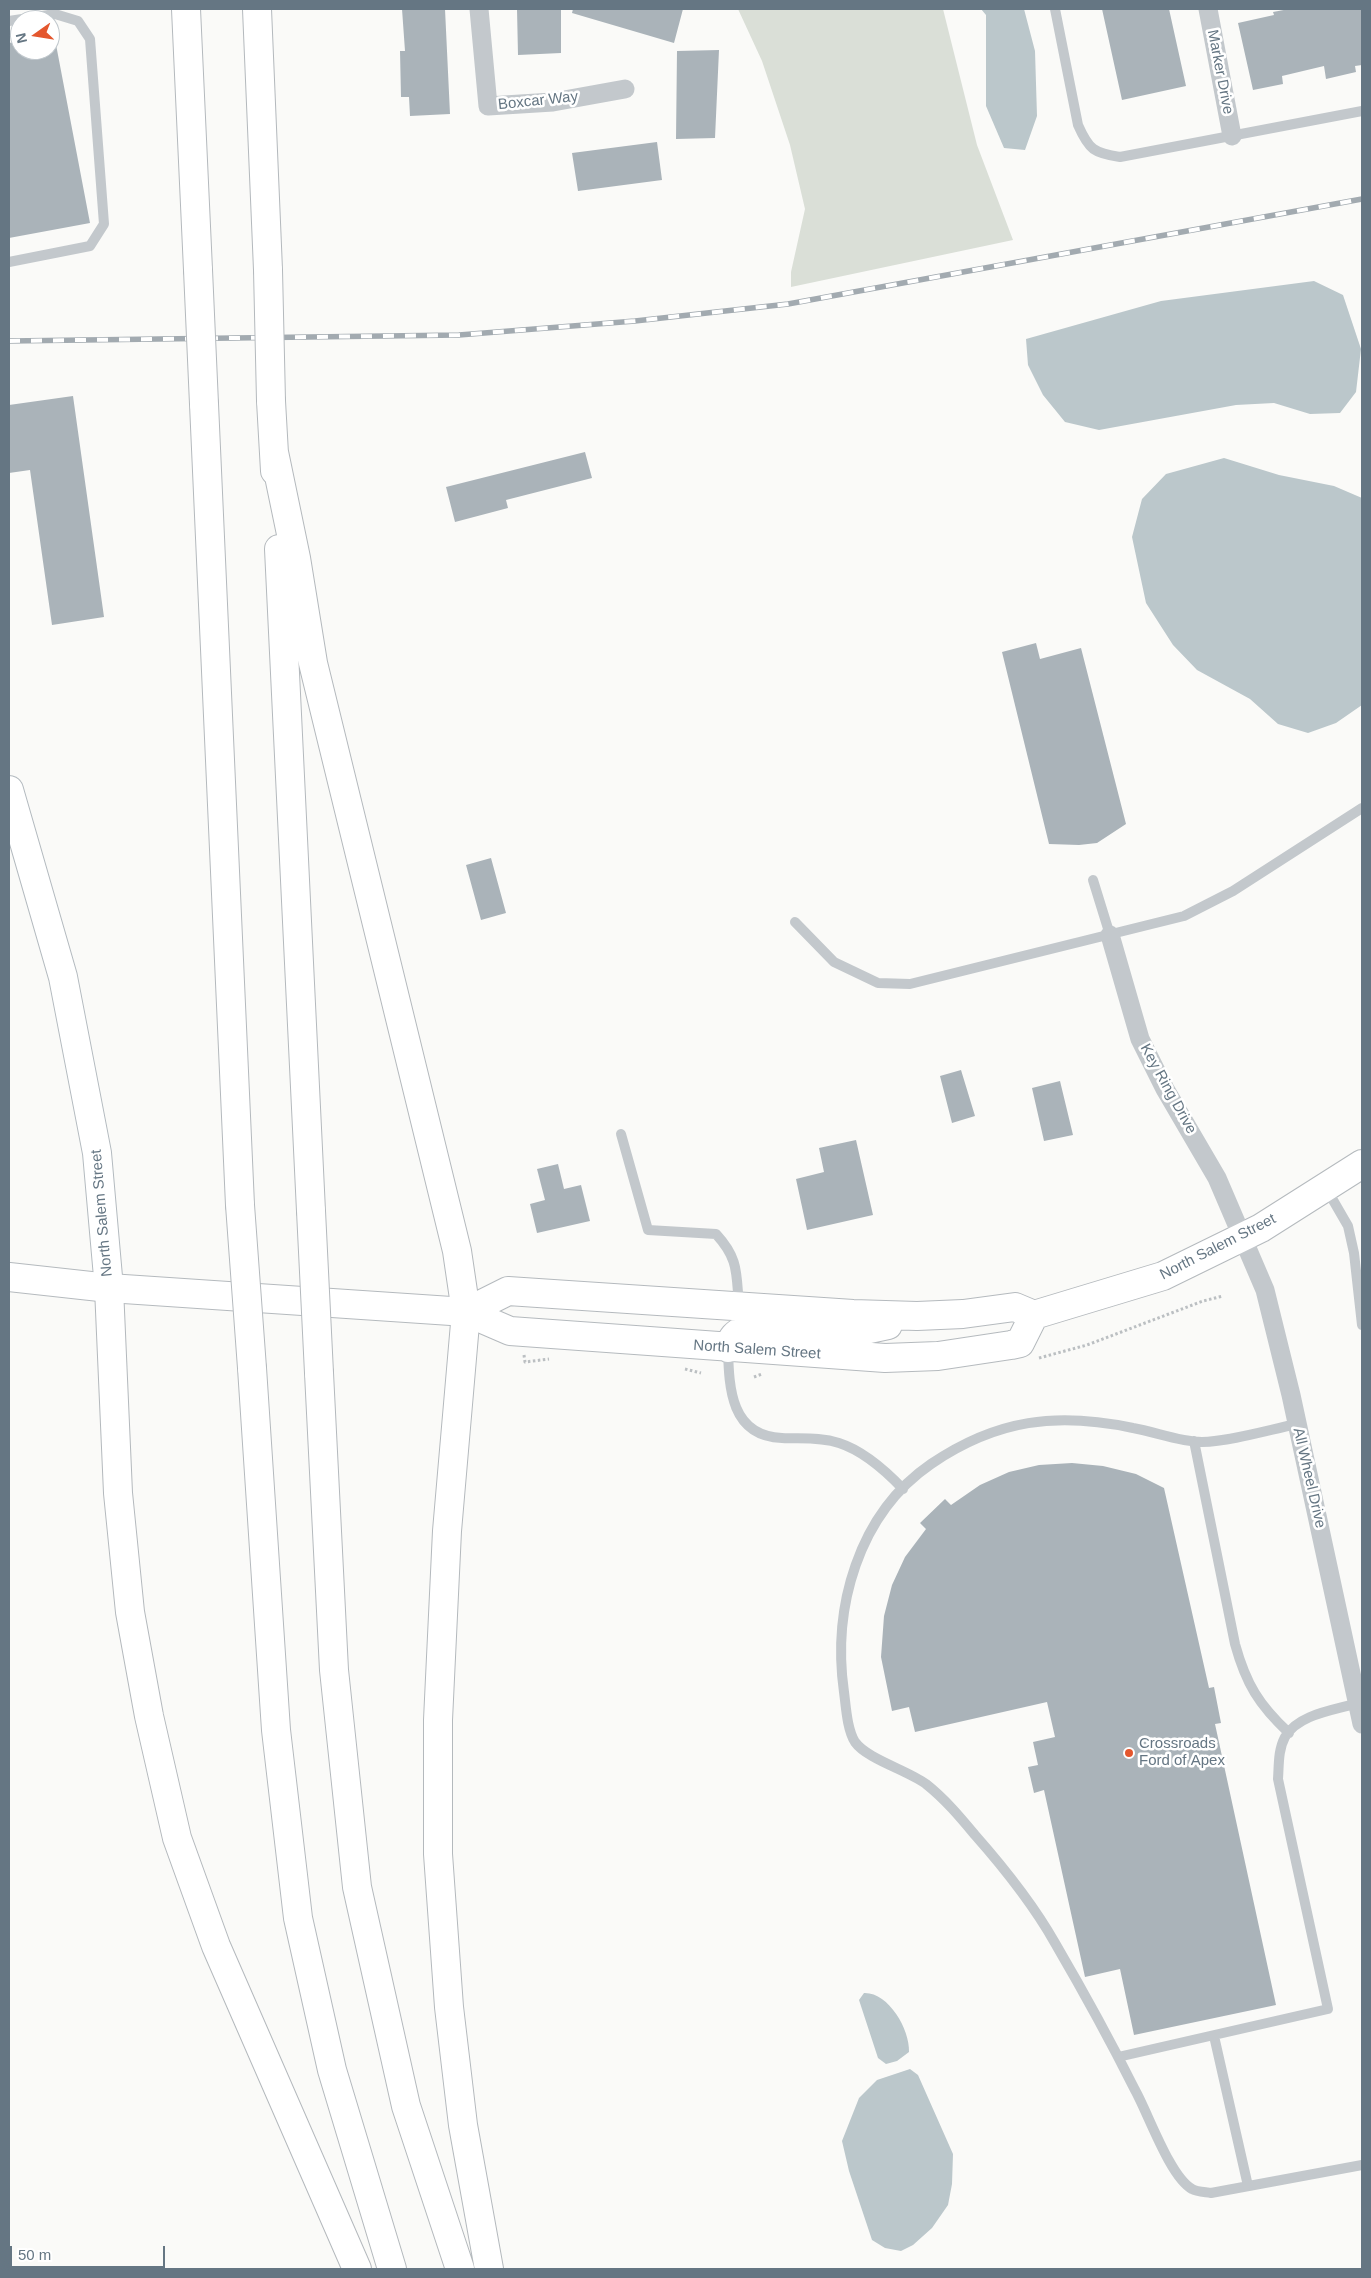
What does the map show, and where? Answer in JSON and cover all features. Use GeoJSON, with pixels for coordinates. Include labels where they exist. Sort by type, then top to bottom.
{"type":"FeatureCollection","features":[{"type":"Feature","properties":{"kind":"main road"},"geometry":{"type":"LineString","coordinates":[[186,9],[240,1205],[276,1730],[298,1918],[332,2070],[392,2269]]}},
{"type":"Feature","properties":{"kind":"main road"},"geometry":{"type":"LineString","coordinates":[[257,9],[268,270],[271,402],[334,1670],[357,1887],[406,2106],[460,2269]]}},
{"type":"Feature","properties":{"kind":"main road"},"geometry":{"type":"LineString","coordinates":[[274,452],[296,558],[313,663],[455,1241],[466,1312],[447,1531],[438,1720],[438,1854],[450,2017],[463,2125],[489,2269]]}},
{"type":"Feature","properties":{"kind":"main road","name":"North Salem Street"},"geometry":{"type":"LineString","coordinates":[[9,790],[63,977],[97,1153],[109,1288],[466,1312],[510,1331],[850,1357],[885,1358],[946,1355],[1020,1343],[1034,1315],[1163,1276],[1244,1236],[1326,1188],[1362,1164]]}},
{"type":"Feature","properties":{"kind":"main road"},"geometry":{"type":"LineString","coordinates":[[9,1277],[109,1288],[118,1493],[130,1612],[149,1716],[177,1838],[216,1946],[356,2269]]}},
{"type":"Feature","properties":{"kind":"main road"},"geometry":{"type":"LineString","coordinates":[[466,1312],[508,1291],[917,1316],[964,1314],[1015,1307],[1034,1315]]}},
{"type":"Feature","properties":{"kind":"main road"},"geometry":{"type":"LineString","coordinates":[[728,1348],[737,1332],[746,1329],[846,1334],[917,1316]]}},
{"type":"Feature","properties":{"kind":"street","name":"Boxcar Way"},"geometry":{"type":"LineString","coordinates":[[479,9],[488,106],[553,102],[625,89]]}},
{"type":"Feature","properties":{"kind":"street","name":"Marker Drive"},"geometry":{"type":"LineString","coordinates":[[1208,9],[1232,136]]}},
{"type":"Feature","properties":{"kind":"street","name":"Key Ring Drive"},"geometry":{"type":"LineString","coordinates":[[1110,935],[1140,1039],[1172,1102],[1217,1178],[1244,1236]]}},
{"type":"Feature","properties":{"kind":"street","name":"All Wheel Drive"},"geometry":{"type":"LineString","coordinates":[[1244,1236],[1265,1290],[1297,1424],[1362,1724]]}},
{"type":"Feature","properties":{"kind":"lane"},"geometry":{"type":"LineString","coordinates":[[1055,9],[1078,125],[1086,142],[1097,153],[1120,157],[1362,110]]}},
{"type":"Feature","properties":{"kind":"lane"},"geometry":{"type":"LineString","coordinates":[[9,262],[90,246],[104,224],[90,39],[78,21],[60,13]]}},
{"type":"Feature","properties":{"kind":"lane"},"geometry":{"type":"LineString","coordinates":[[795,922],[834,962],[878,983],[910,984],[1184,916],[1264,872],[1362,808]]}},
{"type":"Feature","properties":{"kind":"lane"},"geometry":{"type":"LineString","coordinates":[[1094,880],[1110,935]]}},
{"type":"Feature","properties":{"kind":"lane"},"geometry":{"type":"LineString","coordinates":[[621,1134],[648,1230],[716,1234],[730,1250],[736,1272],[739,1306]]}},
{"type":"Feature","properties":{"kind":"lane"},"geometry":{"type":"LineString","coordinates":[[1326,1188],[1348,1226],[1354,1252],[1362,1325]]}},
{"type":"Feature","properties":{"kind":"lane"},"geometry":{"type":"LineString","coordinates":[[728,1348],[729,1385],[733,1402],[748,1425],[769,1437],[818,1438],[838,1442],[855,1449],[889,1474],[903,1489]]}},
{"type":"Feature","properties":{"kind":"lane"},"geometry":{"type":"LineString","coordinates":[[1297,1424],[1224,1438],[1194,1441],[1107,1422],[1074,1419],[1043,1420],[1017,1425],[982,1436],[932,1464],[903,1489],[870,1533],[850,1579],[844,1608],[840,1644],[842,1677],[851,1733],[856,1743],[865,1752],[903,1770],[944,1799],[1025,1894],[1048,1930],[1118,2057],[1176,2172],[1192,2189],[1211,2193],[1362,2165]]}},
{"type":"Feature","properties":{"kind":"lane"},"geometry":{"type":"LineString","coordinates":[[1194,1441],[1233,1635],[1242,1670],[1252,1692],[1289,1733]]}},
{"type":"Feature","properties":{"kind":"lane"},"geometry":{"type":"LineString","coordinates":[[1118,2057],[1328,2009],[1278,1779],[1279,1756],[1285,1736],[1307,1719],[1358,1704]]}},
{"type":"Feature","properties":{"kind":"lane"},"geometry":{"type":"LineString","coordinates":[[1214,2036],[1248,2186]]}},
{"type":"Feature","properties":{"kind":"shaded area"},"geometry":{"type":"Polygon","coordinates":[[[738,9],[943,9],[977,145],[1013,240],[791,287],[791,272],[805,209],[790,145],[762,61],[738,9]]]}},
{"type":"Feature","properties":{"kind":"shaded area"},"geometry":{"type":"Polygon","coordinates":[[[981,9],[1024,9],[1035,51],[1037,116],[1025,150],[1004,148],[986,106],[986,15],[981,9]]]}},
{"type":"Feature","properties":{"kind":"shaded area"},"geometry":{"type":"Polygon","coordinates":[[[1314,281],[1343,295],[1361,349],[1356,392],[1340,413],[1310,414],[1274,403],[1236,405],[1099,430],[1065,422],[1043,395],[1028,365],[1026,339],[1161,301],[1314,281]]]}},
{"type":"Feature","properties":{"kind":"shaded area"},"geometry":{"type":"Polygon","coordinates":[[[1224,458],[1279,475],[1334,486],[1362,498],[1362,705],[1336,723],[1308,733],[1278,724],[1250,699],[1197,670],[1173,645],[1146,603],[1132,537],[1142,499],[1166,474],[1224,458]]]}},
{"type":"Feature","properties":{"kind":"shaded area"},"geometry":{"type":"Polygon","coordinates":[[[864,1993],[873,1994],[889,2005],[902,2023],[906,2033],[909,2052],[897,2061],[886,2064],[878,2058],[859,2000],[864,1993]]]}},
{"type":"Feature","properties":{"kind":"shaded area"},"geometry":{"type":"Polygon","coordinates":[[[910,2069],[918,2075],[953,2154],[952,2184],[948,2205],[932,2228],[913,2245],[901,2251],[885,2248],[872,2240],[849,2171],[842,2141],[859,2098],[877,2080],[910,2069]]]}},
{"type":"Feature","properties":{"kind":"building"},"geometry":{"type":"Polygon","coordinates":[[[402,9],[445,9],[450,114],[410,116],[409,97],[401,97],[400,51],[405,51],[402,9]]]}},
{"type":"Feature","properties":{"kind":"building"},"geometry":{"type":"Polygon","coordinates":[[[517,9],[561,9],[561,53],[518,55],[517,9]]]}},
{"type":"Feature","properties":{"kind":"building"},"geometry":{"type":"Polygon","coordinates":[[[573,9],[683,9],[674,43],[572,13],[573,9]]]}},
{"type":"Feature","properties":{"kind":"building"},"geometry":{"type":"Polygon","coordinates":[[[1102,9],[1169,9],[1186,86],[1122,100],[1102,9]]]}},
{"type":"Feature","properties":{"kind":"building"},"geometry":{"type":"Polygon","coordinates":[[[1289,9],[1362,9],[1362,65],[1355,66],[1356,72],[1326,79],[1324,66],[1282,76],[1283,84],[1253,90],[1238,23],[1274,15],[1273,12],[1289,9]]]}},
{"type":"Feature","properties":{"kind":"building"},"geometry":{"type":"Polygon","coordinates":[[[9,43],[10,60],[59,60],[90,223],[9,238],[9,43]]]}},
{"type":"Feature","properties":{"kind":"building"},"geometry":{"type":"Polygon","coordinates":[[[719,50],[715,138],[676,139],[677,51],[719,50]]]}},
{"type":"Feature","properties":{"kind":"building"},"geometry":{"type":"Polygon","coordinates":[[[657,142],[662,180],[578,191],[572,153],[657,142]]]}},
{"type":"Feature","properties":{"kind":"building"},"geometry":{"type":"Polygon","coordinates":[[[73,396],[104,617],[52,625],[30,470],[9,473],[9,405],[73,396]]]}},
{"type":"Feature","properties":{"kind":"building"},"geometry":{"type":"Polygon","coordinates":[[[585,452],[592,478],[506,500],[508,508],[455,522],[446,487],[585,452]]]}},
{"type":"Feature","properties":{"kind":"building"},"geometry":{"type":"Polygon","coordinates":[[[1036,643],[1040,659],[1081,648],[1126,824],[1097,843],[1079,845],[1049,844],[1002,652],[1036,643]]]}},
{"type":"Feature","properties":{"kind":"building"},"geometry":{"type":"Polygon","coordinates":[[[491,858],[506,913],[481,920],[466,865],[491,858]]]}},
{"type":"Feature","properties":{"kind":"building"},"geometry":{"type":"Polygon","coordinates":[[[961,1070],[975,1116],[952,1123],[940,1076],[961,1070]]]}},
{"type":"Feature","properties":{"kind":"building"},"geometry":{"type":"Polygon","coordinates":[[[1060,1081],[1073,1135],[1044,1141],[1032,1088],[1060,1081]]]}},
{"type":"Feature","properties":{"kind":"building"},"geometry":{"type":"Polygon","coordinates":[[[856,1140],[873,1215],[807,1230],[796,1179],[824,1172],[819,1148],[856,1140]]]}},
{"type":"Feature","properties":{"kind":"building"},"geometry":{"type":"Polygon","coordinates":[[[558,1164],[564,1189],[581,1185],[590,1221],[537,1233],[530,1204],[545,1200],[537,1169],[558,1164]]]}},
{"type":"Feature","properties":{"kind":"building","name":"Crossroads Ford of Apex"},"geometry":{"type":"Polygon","coordinates":[[[1072,1463],[1103,1466],[1136,1474],[1164,1488],[1209,1688],[1214,1687],[1221,1723],[1215,1724],[1276,2005],[1134,2035],[1120,1969],[1085,1977],[1044,1790],[1034,1793],[1028,1767],[1038,1765],[1033,1742],[1055,1737],[1047,1702],[915,1732],[909,1707],[892,1711],[881,1657],[884,1616],[892,1585],[905,1557],[926,1529],[920,1523],[945,1499],[951,1505],[980,1485],[1009,1472],[1039,1465],[1072,1463]]]}},
{"type":"Feature","properties":{"kind":"railway"},"geometry":{"type":"LineString","coordinates":[[9,341],[459,335],[635,321],[788,304],[1362,199]]}},
{"type":"Feature","properties":{"kind":"place","name":"Crossroads Ford of Apex"},"geometry":{"type":"Point","coordinates":[1129,1753]}}]}
